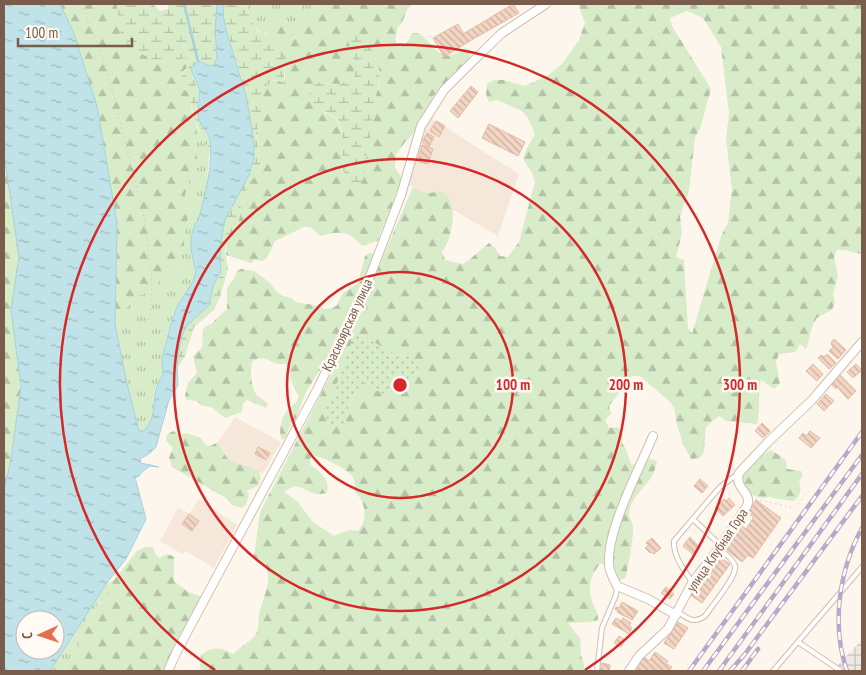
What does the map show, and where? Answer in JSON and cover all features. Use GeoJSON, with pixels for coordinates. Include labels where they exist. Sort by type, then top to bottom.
{"type":"FeatureCollection","features":[{"type":"Feature","properties":{"kind":"street","name":"Красноярская улица"},"geometry":{"type":"LineString","coordinates":[[168,671],[317,390],[352,318],[364,292],[401,195],[421,126],[444,90],[472,62],[502,33],[546,4]]}},
{"type":"Feature","properties":{"kind":"street"},"geometry":{"type":"LineString","coordinates":[[739,473],[812,400],[862,342]]}},
{"type":"Feature","properties":{"kind":"street"},"geometry":{"type":"LineString","coordinates":[[653,436],[616,523],[608,567],[617,586],[677,614]]}},
{"type":"Feature","properties":{"kind":"street","name":"улица Клубная Гора"},"geometry":{"type":"LineString","coordinates":[[629,671],[639,656],[668,628],[692,583],[749,502],[748,496],[738,484],[739,473]]}},
{"type":"Feature","properties":{"kind":"lane"},"geometry":{"type":"LineString","coordinates":[[692,583],[677,558],[674,541],[694,520],[720,487],[739,473]]}},
{"type":"Feature","properties":{"kind":"lane"},"geometry":{"type":"LineString","coordinates":[[677,614],[688,620],[695,621],[705,616],[734,574],[735,566],[733,561],[694,520]]}},
{"type":"Feature","properties":{"kind":"lane"},"geometry":{"type":"LineString","coordinates":[[773,671],[862,567]]}},
{"type":"Feature","properties":{"kind":"lane"},"geometry":{"type":"LineString","coordinates":[[597,671],[602,628],[616,595],[617,586]]}},
{"type":"Feature","properties":{"kind":"lane"},"geometry":{"type":"LineString","coordinates":[[798,642],[841,671]]}},
{"type":"Feature","properties":{"kind":"path"},"geometry":{"type":"LineString","coordinates":[[82,4],[106,67],[144,217],[152,280],[151,310],[148,322]]}},
{"type":"Feature","properties":{"kind":"path"},"geometry":{"type":"LineString","coordinates":[[749,502],[755,498],[794,508],[811,489]]}},
{"type":"Feature","properties":{"kind":"shaded area"},"geometry":{"type":"Polygon","coordinates":[[[431,118],[519,174],[498,236],[407,183],[418,144],[431,118]]]}},
{"type":"Feature","properties":{"kind":"shaded area"},"geometry":{"type":"Polygon","coordinates":[[[235,417],[281,442],[263,474],[254,468],[233,464],[222,451],[218,442],[235,417]]]}},
{"type":"Feature","properties":{"kind":"shaded area"},"geometry":{"type":"Polygon","coordinates":[[[199,499],[237,525],[214,568],[185,551],[182,554],[160,541],[178,508],[189,514],[199,499]]]}},
{"type":"Feature","properties":{"kind":"shaded area"},"geometry":{"type":"Polygon","coordinates":[[[862,640],[862,671],[832,671],[862,640]]]}},
{"type":"Feature","properties":{"kind":"green space"},"geometry":{"type":"Polygon","coordinates":[[[60,4],[117,4],[132,49],[160,63],[168,63],[185,58],[188,66],[183,72],[184,89],[190,94],[192,112],[197,128],[197,162],[185,195],[191,210],[185,227],[184,246],[180,253],[179,270],[174,276],[159,281],[150,291],[134,298],[115,324],[117,223],[97,106],[73,31],[60,4]]]}},
{"type":"Feature","properties":{"kind":"green space"},"geometry":{"type":"Polygon","coordinates":[[[117,4],[153,4],[160,11],[168,9],[168,4],[217,4],[215,31],[217,57],[214,66],[198,61],[191,68],[192,76],[198,88],[199,120],[209,138],[210,150],[196,124],[190,94],[182,84],[183,74],[188,66],[185,58],[168,63],[160,63],[132,49],[121,34],[117,4]]]}},
{"type":"Feature","properties":{"kind":"green space"},"geometry":{"type":"Polygon","coordinates":[[[224,4],[247,4],[248,12],[257,30],[267,36],[277,47],[284,59],[284,83],[274,80],[264,88],[261,95],[263,110],[256,133],[261,167],[247,187],[239,220],[225,250],[228,269],[220,297],[214,310],[194,327],[185,356],[177,369],[180,337],[187,326],[209,305],[213,286],[220,276],[220,246],[225,220],[249,175],[254,158],[254,142],[241,76],[226,30],[223,14],[224,4]]]}},
{"type":"Feature","properties":{"kind":"green space"},"geometry":{"type":"Polygon","coordinates":[[[247,4],[318,4],[312,20],[291,40],[285,29],[265,32],[267,36],[255,27],[247,4]]]}},
{"type":"Feature","properties":{"kind":"green space"},"geometry":{"type":"Polygon","coordinates":[[[318,4],[412,4],[398,27],[395,39],[398,46],[406,45],[412,33],[419,34],[440,53],[446,55],[455,54],[466,48],[470,50],[469,59],[466,64],[455,72],[447,84],[433,96],[429,109],[414,133],[396,155],[395,168],[401,182],[394,198],[393,209],[382,229],[379,240],[363,246],[350,235],[333,233],[321,236],[310,227],[304,227],[275,241],[267,258],[263,261],[255,260],[251,263],[226,255],[227,244],[239,220],[247,187],[261,167],[256,133],[263,110],[261,95],[264,88],[270,82],[285,79],[283,58],[266,33],[266,23],[270,21],[282,25],[292,40],[309,24],[317,10],[318,4]],[[364,37],[351,56],[356,69],[354,78],[337,85],[320,82],[324,113],[336,120],[342,133],[367,150],[380,74],[377,63],[364,37]]]}},
{"type":"Feature","properties":{"kind":"green space"},"geometry":{"type":"Polygon","coordinates":[[[580,4],[862,4],[862,254],[837,250],[834,257],[838,276],[833,294],[835,302],[832,310],[815,321],[806,349],[800,344],[795,352],[779,354],[776,362],[780,383],[774,389],[761,380],[757,424],[726,421],[719,416],[706,427],[704,451],[700,458],[691,459],[683,444],[674,407],[640,376],[632,376],[609,406],[611,414],[605,420],[609,428],[618,427],[623,434],[622,443],[632,465],[649,459],[657,461],[652,476],[633,501],[629,511],[633,531],[625,578],[618,581],[608,567],[601,563],[595,571],[590,586],[598,620],[568,623],[580,638],[584,671],[201,671],[201,655],[217,648],[233,654],[252,639],[257,632],[259,615],[268,583],[266,568],[262,562],[254,557],[260,512],[335,367],[413,187],[428,193],[443,193],[448,198],[453,213],[453,221],[449,239],[442,252],[445,260],[462,264],[489,243],[500,256],[508,257],[519,242],[535,182],[532,173],[523,159],[535,134],[528,118],[522,111],[497,100],[489,102],[486,94],[487,84],[494,80],[504,80],[525,86],[547,76],[562,64],[579,40],[585,23],[579,7],[580,4]],[[687,11],[670,18],[672,26],[711,89],[700,129],[695,137],[689,191],[680,216],[682,233],[676,257],[684,260],[688,328],[692,334],[721,236],[728,223],[732,190],[726,139],[729,113],[721,47],[703,18],[687,11]],[[364,336],[351,344],[336,386],[335,395],[325,410],[344,423],[349,406],[362,382],[371,385],[377,391],[408,384],[412,376],[412,356],[395,355],[364,336]],[[311,455],[310,464],[326,479],[327,493],[317,494],[294,486],[284,492],[297,501],[313,522],[334,536],[349,530],[358,531],[363,522],[364,511],[362,501],[355,492],[355,482],[352,476],[339,466],[315,456],[311,455]]]}},
{"type":"Feature","properties":{"kind":"green space"},"geometry":{"type":"Polygon","coordinates":[[[356,32],[364,37],[373,51],[380,80],[373,106],[371,134],[364,177],[359,187],[350,186],[344,170],[343,138],[338,121],[314,106],[310,95],[311,86],[320,82],[337,85],[354,78],[354,63],[348,39],[356,32]]]}},
{"type":"Feature","properties":{"kind":"green space"},"geometry":{"type":"Polygon","coordinates":[[[197,128],[210,150],[206,190],[192,239],[196,273],[192,284],[172,317],[162,362],[164,372],[155,389],[153,416],[144,432],[139,432],[115,324],[134,298],[150,291],[159,281],[174,276],[179,270],[180,253],[184,246],[185,227],[191,210],[185,195],[197,162],[197,128]]]}},
{"type":"Feature","properties":{"kind":"green space"},"geometry":{"type":"Polygon","coordinates":[[[4,153],[19,257],[11,310],[21,388],[11,459],[4,491],[4,153]]]}},
{"type":"Feature","properties":{"kind":"green space"},"geometry":{"type":"Polygon","coordinates":[[[369,253],[374,254],[374,258],[365,284],[329,356],[306,392],[286,437],[282,440],[280,433],[281,422],[299,395],[296,392],[286,364],[277,364],[261,358],[252,362],[253,387],[256,394],[268,404],[266,408],[247,400],[243,403],[242,412],[225,418],[211,407],[203,406],[196,401],[187,400],[185,396],[188,383],[197,373],[193,356],[202,347],[203,330],[205,326],[211,324],[227,309],[227,288],[237,271],[241,269],[254,271],[269,282],[278,293],[296,302],[319,306],[324,309],[333,308],[337,305],[343,293],[358,283],[365,256],[369,253]]]}},
{"type":"Feature","properties":{"kind":"green space"},"geometry":{"type":"Polygon","coordinates":[[[356,336],[364,336],[395,355],[412,356],[418,362],[419,371],[412,376],[408,384],[384,395],[362,382],[349,406],[344,423],[338,427],[329,428],[325,410],[335,395],[336,386],[351,344],[356,336]]]}},
{"type":"Feature","properties":{"kind":"green space"},"geometry":{"type":"Polygon","coordinates":[[[174,431],[181,435],[186,433],[201,438],[206,445],[210,446],[218,442],[222,451],[231,461],[259,471],[261,477],[258,486],[246,491],[249,493],[246,505],[242,508],[232,505],[225,497],[172,467],[169,458],[173,448],[166,439],[168,434],[174,431]]]}},
{"type":"Feature","properties":{"kind":"green space"},"geometry":{"type":"Polygon","coordinates":[[[771,450],[786,460],[787,469],[801,471],[803,474],[799,482],[800,493],[793,501],[769,497],[761,498],[749,494],[743,485],[743,475],[749,466],[771,450]]]}},
{"type":"Feature","properties":{"kind":"green space"},"geometry":{"type":"Polygon","coordinates":[[[145,547],[153,547],[156,555],[160,558],[167,554],[174,557],[174,581],[188,592],[200,596],[201,601],[187,623],[183,635],[163,671],[64,671],[92,618],[96,606],[104,602],[114,580],[137,551],[145,547]]]}},
{"type":"Feature","properties":{"kind":"green space"},"geometry":{"type":"Polygon","coordinates":[[[114,580],[104,602],[100,603],[94,610],[92,618],[64,671],[50,671],[57,660],[65,660],[65,648],[106,584],[114,580]]]}},
{"type":"Feature","properties":{"kind":"water"},"geometry":{"type":"Polygon","coordinates":[[[4,4],[60,4],[73,31],[97,106],[117,223],[115,324],[139,431],[144,431],[152,417],[156,389],[163,375],[162,358],[171,323],[178,305],[196,273],[191,249],[191,237],[195,224],[198,221],[206,191],[211,156],[209,137],[199,120],[199,89],[191,68],[198,61],[210,66],[214,65],[217,57],[215,31],[217,4],[224,4],[223,14],[226,30],[246,95],[254,142],[254,158],[249,175],[225,220],[220,246],[221,272],[213,286],[209,305],[187,326],[181,337],[177,365],[178,385],[169,400],[156,447],[140,459],[141,463],[159,467],[150,466],[138,477],[135,477],[146,519],[126,559],[106,584],[65,648],[65,610],[15,610],[15,660],[57,660],[50,671],[4,671],[4,491],[11,459],[21,387],[11,310],[19,257],[4,153],[4,4]]]}},
{"type":"Feature","properties":{"kind":"building"},"geometry":{"type":"Polygon","coordinates":[[[513,4],[519,13],[468,42],[463,34],[513,4]]]}},
{"type":"Feature","properties":{"kind":"building"},"geometry":{"type":"Polygon","coordinates":[[[458,24],[468,42],[444,57],[433,38],[458,24]]]}},
{"type":"Feature","properties":{"kind":"building"},"geometry":{"type":"Polygon","coordinates":[[[471,86],[478,92],[458,118],[450,111],[471,86]]]}},
{"type":"Feature","properties":{"kind":"building"},"geometry":{"type":"Polygon","coordinates":[[[436,121],[445,126],[439,137],[430,131],[436,121]]]}},
{"type":"Feature","properties":{"kind":"building"},"geometry":{"type":"Polygon","coordinates":[[[489,124],[525,142],[518,156],[482,138],[489,124]]]}},
{"type":"Feature","properties":{"kind":"building"},"geometry":{"type":"Polygon","coordinates":[[[427,133],[434,137],[429,147],[422,142],[427,133]]]}},
{"type":"Feature","properties":{"kind":"building"},"geometry":{"type":"Polygon","coordinates":[[[422,145],[433,149],[428,164],[419,162],[418,159],[422,145]]]}},
{"type":"Feature","properties":{"kind":"building"},"geometry":{"type":"Polygon","coordinates":[[[834,339],[846,350],[838,359],[829,351],[833,347],[831,343],[834,339]]]}},
{"type":"Feature","properties":{"kind":"building"},"geometry":{"type":"Polygon","coordinates":[[[827,354],[836,363],[829,369],[818,358],[821,355],[824,357],[827,354]]]}},
{"type":"Feature","properties":{"kind":"building"},"geometry":{"type":"Polygon","coordinates":[[[813,364],[823,374],[817,381],[806,371],[813,364]]]}},
{"type":"Feature","properties":{"kind":"building"},"geometry":{"type":"Polygon","coordinates":[[[856,364],[862,370],[853,378],[847,372],[856,364]]]}},
{"type":"Feature","properties":{"kind":"building"},"geometry":{"type":"Polygon","coordinates":[[[840,375],[856,391],[848,399],[837,387],[836,389],[831,384],[840,375]]]}},
{"type":"Feature","properties":{"kind":"building"},"geometry":{"type":"Polygon","coordinates":[[[826,394],[834,401],[824,411],[817,404],[826,394]]]}},
{"type":"Feature","properties":{"kind":"building"},"geometry":{"type":"Polygon","coordinates":[[[762,423],[770,431],[763,438],[755,431],[762,423]]]}},
{"type":"Feature","properties":{"kind":"building"},"geometry":{"type":"Polygon","coordinates":[[[810,431],[820,438],[811,448],[799,438],[803,433],[806,436],[810,431]]]}},
{"type":"Feature","properties":{"kind":"building"},"geometry":{"type":"Polygon","coordinates":[[[258,447],[270,453],[266,460],[255,454],[258,447]]]}},
{"type":"Feature","properties":{"kind":"building"},"geometry":{"type":"Polygon","coordinates":[[[700,479],[708,486],[702,493],[694,486],[700,479]]]}},
{"type":"Feature","properties":{"kind":"building"},"geometry":{"type":"Polygon","coordinates":[[[729,498],[735,505],[723,516],[715,508],[724,499],[726,501],[729,498]]]}},
{"type":"Feature","properties":{"kind":"building"},"geometry":{"type":"Polygon","coordinates":[[[756,500],[781,518],[753,558],[748,555],[742,562],[723,547],[739,524],[746,529],[754,517],[747,513],[756,500]]]}},
{"type":"Feature","properties":{"kind":"building"},"geometry":{"type":"Polygon","coordinates":[[[189,514],[199,521],[192,531],[182,524],[189,514]]]}},
{"type":"Feature","properties":{"kind":"building"},"geometry":{"type":"Polygon","coordinates":[[[690,537],[700,548],[694,555],[683,546],[690,537]]]}},
{"type":"Feature","properties":{"kind":"building"},"geometry":{"type":"Polygon","coordinates":[[[652,538],[661,548],[654,554],[645,548],[649,545],[646,543],[652,538]]]}},
{"type":"Feature","properties":{"kind":"building"},"geometry":{"type":"Polygon","coordinates":[[[716,555],[730,564],[702,603],[689,594],[716,555]]]}},
{"type":"Feature","properties":{"kind":"building"},"geometry":{"type":"Polygon","coordinates":[[[666,587],[674,594],[670,599],[661,593],[666,587]]]}},
{"type":"Feature","properties":{"kind":"building"},"geometry":{"type":"Polygon","coordinates":[[[622,602],[638,611],[632,620],[615,609],[616,607],[619,608],[622,602]]]}},
{"type":"Feature","properties":{"kind":"building"},"geometry":{"type":"Polygon","coordinates":[[[616,618],[621,621],[623,618],[631,623],[629,626],[632,628],[629,634],[612,624],[616,618]]]}},
{"type":"Feature","properties":{"kind":"building"},"geometry":{"type":"Polygon","coordinates":[[[678,622],[688,628],[674,649],[664,643],[678,622]]]}},
{"type":"Feature","properties":{"kind":"building"},"geometry":{"type":"Polygon","coordinates":[[[619,636],[625,640],[621,647],[614,643],[619,636]]]}},
{"type":"Feature","properties":{"kind":"building"},"geometry":{"type":"Polygon","coordinates":[[[655,652],[668,661],[666,664],[672,667],[669,671],[634,671],[644,657],[649,661],[655,652]]]}},
{"type":"Feature","properties":{"kind":"building"},"geometry":{"type":"Polygon","coordinates":[[[602,663],[610,665],[609,671],[600,671],[602,663]]]}},
{"type":"Feature","properties":{"kind":"waterway"},"geometry":{"type":"LineString","coordinates":[[184,4],[198,61]]}},
{"type":"Feature","properties":{"kind":"railway"},"geometry":{"type":"LineString","coordinates":[[689,671],[862,432]]}},
{"type":"Feature","properties":{"kind":"railway"},"geometry":{"type":"LineString","coordinates":[[703,671],[862,455]]}},
{"type":"Feature","properties":{"kind":"railway"},"geometry":{"type":"LineString","coordinates":[[719,671],[862,474]]}},
{"type":"Feature","properties":{"kind":"railway"},"geometry":{"type":"LineString","coordinates":[[730,671],[745,654],[862,496]]}},
{"type":"Feature","properties":{"kind":"railway"},"geometry":{"type":"LineString","coordinates":[[847,671],[839,635],[840,598],[848,562],[862,528]]}},
{"type":"Feature","properties":{"kind":"railway"},"geometry":{"type":"LineString","coordinates":[[742,671],[758,649]]}}]}
